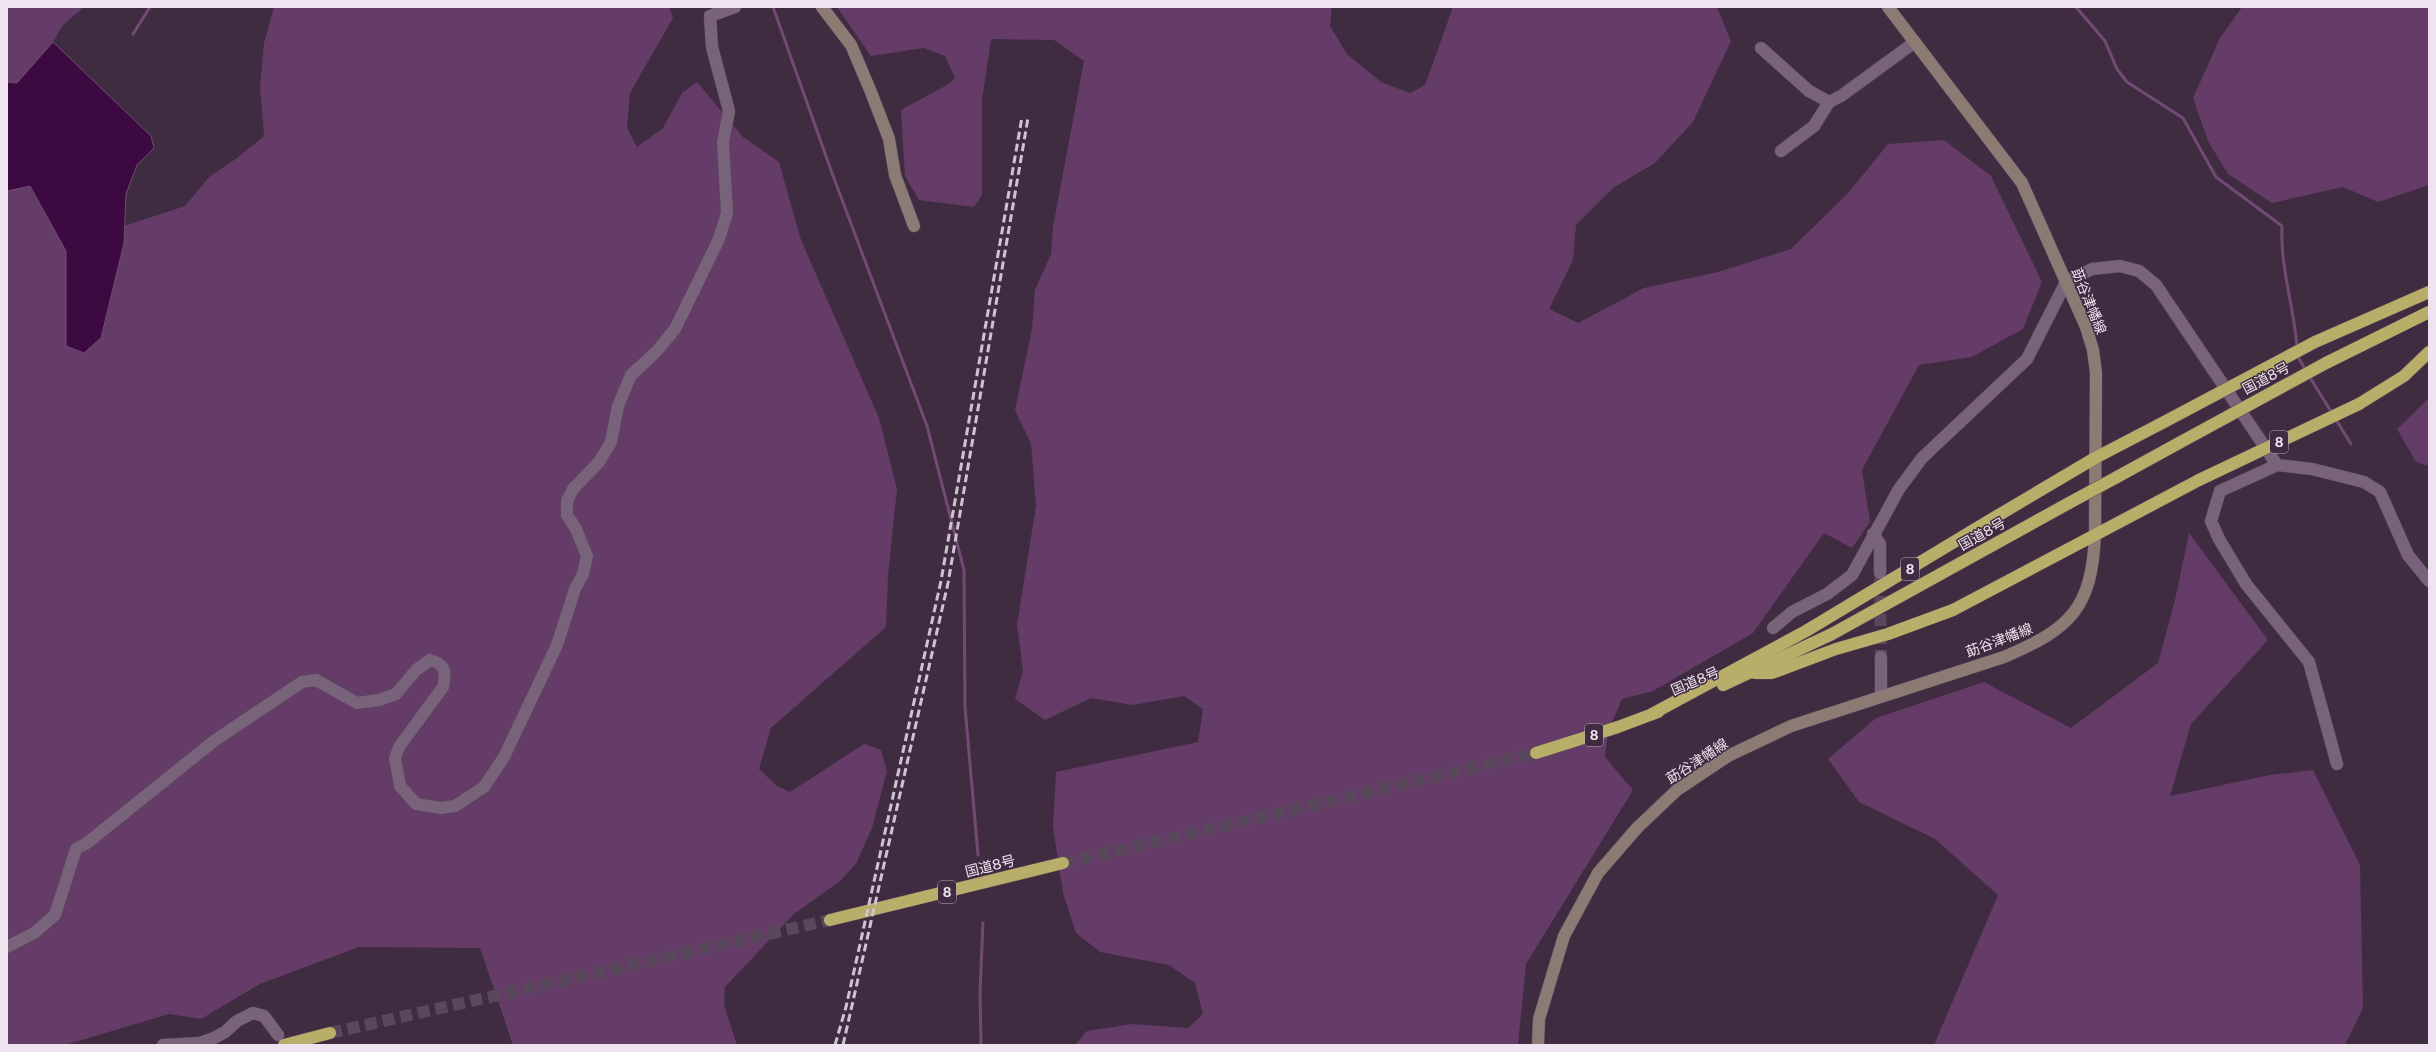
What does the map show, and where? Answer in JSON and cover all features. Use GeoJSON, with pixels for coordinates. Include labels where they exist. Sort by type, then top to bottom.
{"type":"FeatureCollection","features":[{"type":"Feature","properties":{"kind":"highway","name":"8"},"geometry":{"type":"LineString","coordinates":[[1652,714],[1806,631],[2096,458],[2315,342],[2429,292]]}},
{"type":"Feature","properties":{"kind":"highway","name":"国道8号"},"geometry":{"type":"LineString","coordinates":[[1536,753],[1652,714],[1752,673],[1832,634],[2326,363],[2429,312]]}},
{"type":"Feature","properties":{"kind":"highway","name":"8"},"geometry":{"type":"LineString","coordinates":[[1752,673],[1772,673],[1836,648],[1888,634],[1953,610],[2199,480],[2359,404],[2404,376],[2429,352]]}},
{"type":"Feature","properties":{"kind":"highway","name":"国道8号"},"geometry":{"type":"LineString","coordinates":[[830,920],[1063,864]]}},
{"type":"Feature","properties":{"kind":"highway"},"geometry":{"type":"LineString","coordinates":[[284,1045],[330,1032]]}},
{"type":"Feature","properties":{"kind":"main road"},"geometry":{"type":"LineString","coordinates":[[822,7],[851,45],[871,92],[889,139],[895,175],[914,226]]}},
{"type":"Feature","properties":{"kind":"main road","name":"莇谷津幡線"},"geometry":{"type":"LineString","coordinates":[[1538,1045],[1539,1019],[1564,936],[1598,873],[1637,828],[1677,790],[1728,756],[1791,726],[2004,657],[2034,644],[2058,629],[2069,620],[2082,600],[2094,559],[2095,534],[2096,373],[2086,327],[2022,183],[1888,7]]}},
{"type":"Feature","properties":{"kind":"street"},"geometry":{"type":"LineString","coordinates":[[7,947],[34,933],[56,915],[76,849],[87,843],[214,741],[302,682],[316,680],[357,703],[379,700],[396,694],[416,670],[430,660],[438,662],[443,666],[446,675],[443,687],[399,747],[395,758],[400,786],[416,804],[440,808],[455,806],[484,787],[504,757],[557,645],[575,589],[583,574],[586,556],[576,529],[567,515],[567,501],[573,488],[599,462],[611,442],[618,406],[631,375],[656,352],[675,329],[719,239],[726,213],[723,142],[729,111],[712,47],[710,16],[735,7]]}},
{"type":"Feature","properties":{"kind":"street"},"geometry":{"type":"LineString","coordinates":[[1781,150],[1814,126],[1829,102],[1841,96],[1915,42]]}},
{"type":"Feature","properties":{"kind":"street"},"geometry":{"type":"LineString","coordinates":[[1761,48],[1809,91],[1829,102]]}},
{"type":"Feature","properties":{"kind":"street"},"geometry":{"type":"LineString","coordinates":[[1773,628],[1792,612],[1828,594],[1852,575],[1873,534],[1899,489],[1922,458],[2027,359],[2066,282],[2092,269],[2120,266],[2139,271],[2156,285],[2277,465]]}},
{"type":"Feature","properties":{"kind":"street"},"geometry":{"type":"LineString","coordinates":[[2337,764],[2309,662],[2246,584],[2219,539],[2211,521],[2220,491],[2277,465],[2312,469],[2364,482],[2380,492],[2408,555],[2429,581]]}},
{"type":"Feature","properties":{"kind":"street"},"geometry":{"type":"LineString","coordinates":[[1873,534],[1880,544],[1880,573]]}},
{"type":"Feature","properties":{"kind":"street"},"geometry":{"type":"LineString","coordinates":[[1880,696],[1881,657]]}},
{"type":"Feature","properties":{"kind":"street"},"geometry":{"type":"LineString","coordinates":[[163,1045],[200,1043],[225,1032],[237,1021],[254,1013],[264,1016],[278,1035]]}},
{"type":"Feature","properties":{"kind":"shaded area"},"geometry":{"type":"Polygon","coordinates":[[[7,7],[84,7],[62,26],[53,42],[17,83],[7,82],[7,7]]]}},
{"type":"Feature","properties":{"kind":"shaded area"},"geometry":{"type":"Polygon","coordinates":[[[274,7],[669,7],[673,18],[630,93],[627,128],[637,147],[663,128],[682,93],[697,82],[743,137],[779,162],[801,240],[879,418],[897,489],[888,576],[886,627],[771,728],[759,769],[777,786],[790,792],[864,744],[881,750],[887,771],[872,828],[856,864],[840,881],[794,914],[725,987],[724,1005],[737,1045],[513,1045],[480,948],[359,947],[260,984],[201,1019],[169,1014],[65,1045],[7,1045],[7,191],[30,186],[66,251],[66,346],[124,243],[124,226],[185,206],[209,177],[237,158],[264,136],[260,87],[264,43],[274,7]]]}},
{"type":"Feature","properties":{"kind":"shaded area"},"geometry":{"type":"Polygon","coordinates":[[[837,7],[1332,7],[1330,26],[1347,54],[1381,82],[1410,93],[1425,85],[1453,7],[1717,7],[1731,41],[1693,122],[1655,163],[1613,188],[1576,225],[1573,260],[1549,309],[1578,323],[1644,288],[1718,272],[1791,249],[1849,192],[1888,144],[1944,140],[1991,176],[2042,282],[2023,329],[1972,357],[1919,365],[1862,470],[1870,522],[1852,548],[1824,533],[1753,633],[1653,691],[1622,699],[1608,731],[1605,757],[1633,790],[1526,964],[1518,1045],[1075,1045],[1087,1031],[1132,1024],[1188,1028],[1203,1014],[1195,983],[1169,965],[1100,952],[1076,933],[1063,893],[1053,826],[1056,772],[1198,742],[1203,709],[1184,696],[1133,705],[1091,698],[1045,720],[1015,699],[1023,671],[1017,625],[1036,506],[1031,444],[1015,410],[1032,329],[1035,290],[1051,254],[1053,227],[1084,61],[1054,40],[991,39],[982,100],[982,195],[974,207],[919,200],[905,176],[901,110],[947,85],[955,78],[945,56],[924,48],[871,56],[837,7]]]}},
{"type":"Feature","properties":{"kind":"shaded area"},"geometry":{"type":"Polygon","coordinates":[[[2242,7],[2429,7],[2429,185],[2378,202],[2343,187],[2272,203],[2228,174],[2208,141],[2193,98],[2220,38],[2242,7]]]}},
{"type":"Feature","properties":{"kind":"shaded area"},"geometry":{"type":"Polygon","coordinates":[[[53,42],[151,136],[154,148],[137,165],[126,194],[124,243],[101,338],[84,353],[66,346],[66,251],[30,186],[7,191],[7,82],[17,83],[53,42]]]}},
{"type":"Feature","properties":{"kind":"shaded area"},"geometry":{"type":"Polygon","coordinates":[[[2429,398],[2429,466],[2416,462],[2397,429],[2429,398]]]}},
{"type":"Feature","properties":{"kind":"shaded area"},"geometry":{"type":"Polygon","coordinates":[[[2189,533],[2268,640],[2191,724],[2170,796],[2270,775],[2313,770],[2360,865],[2363,1008],[2345,1045],[1934,1045],[1998,895],[1935,839],[1859,802],[1828,759],[1876,718],[1984,682],[2071,728],[2158,663],[2175,600],[2189,533]]]}},
{"type":"Feature","properties":{"kind":"waterway"},"geometry":{"type":"LineString","coordinates":[[133,34],[150,7]]}},
{"type":"Feature","properties":{"kind":"waterway"},"geometry":{"type":"LineString","coordinates":[[773,7],[832,173],[927,426],[964,570],[965,707],[978,855]]}},
{"type":"Feature","properties":{"kind":"waterway"},"geometry":{"type":"LineString","coordinates":[[2076,7],[2105,41],[2117,69],[2127,82],[2183,118],[2216,177],[2282,226],[2283,257],[2297,347]]}},
{"type":"Feature","properties":{"kind":"waterway"},"geometry":{"type":"LineString","coordinates":[[2297,355],[2306,371]]}},
{"type":"Feature","properties":{"kind":"waterway"},"geometry":{"type":"LineString","coordinates":[[2309,376],[2332,413]]}},
{"type":"Feature","properties":{"kind":"waterway"},"geometry":{"type":"LineString","coordinates":[[2335,418],[2351,444]]}},
{"type":"Feature","properties":{"kind":"waterway"},"geometry":{"type":"LineString","coordinates":[[981,1045],[980,991],[983,923]]}},
{"type":"Feature","properties":{"kind":"tunnel"},"geometry":{"type":"LineString","coordinates":[[1880,578],[1881,657]]}},
{"type":"Feature","properties":{"kind":"tunnel"},"geometry":{"type":"LineString","coordinates":[[1063,863],[1536,753]]}},
{"type":"Feature","properties":{"kind":"tunnel"},"geometry":{"type":"LineString","coordinates":[[330,1033],[830,920]]}},
{"type":"Feature","properties":{"kind":"railway"},"geometry":{"type":"LineString","coordinates":[[835,1045],[846,1007],[941,581],[1022,117]]}},
{"type":"Feature","properties":{"kind":"railway"},"geometry":{"type":"LineString","coordinates":[[843,1045],[948,583],[1028,118]]}}]}
